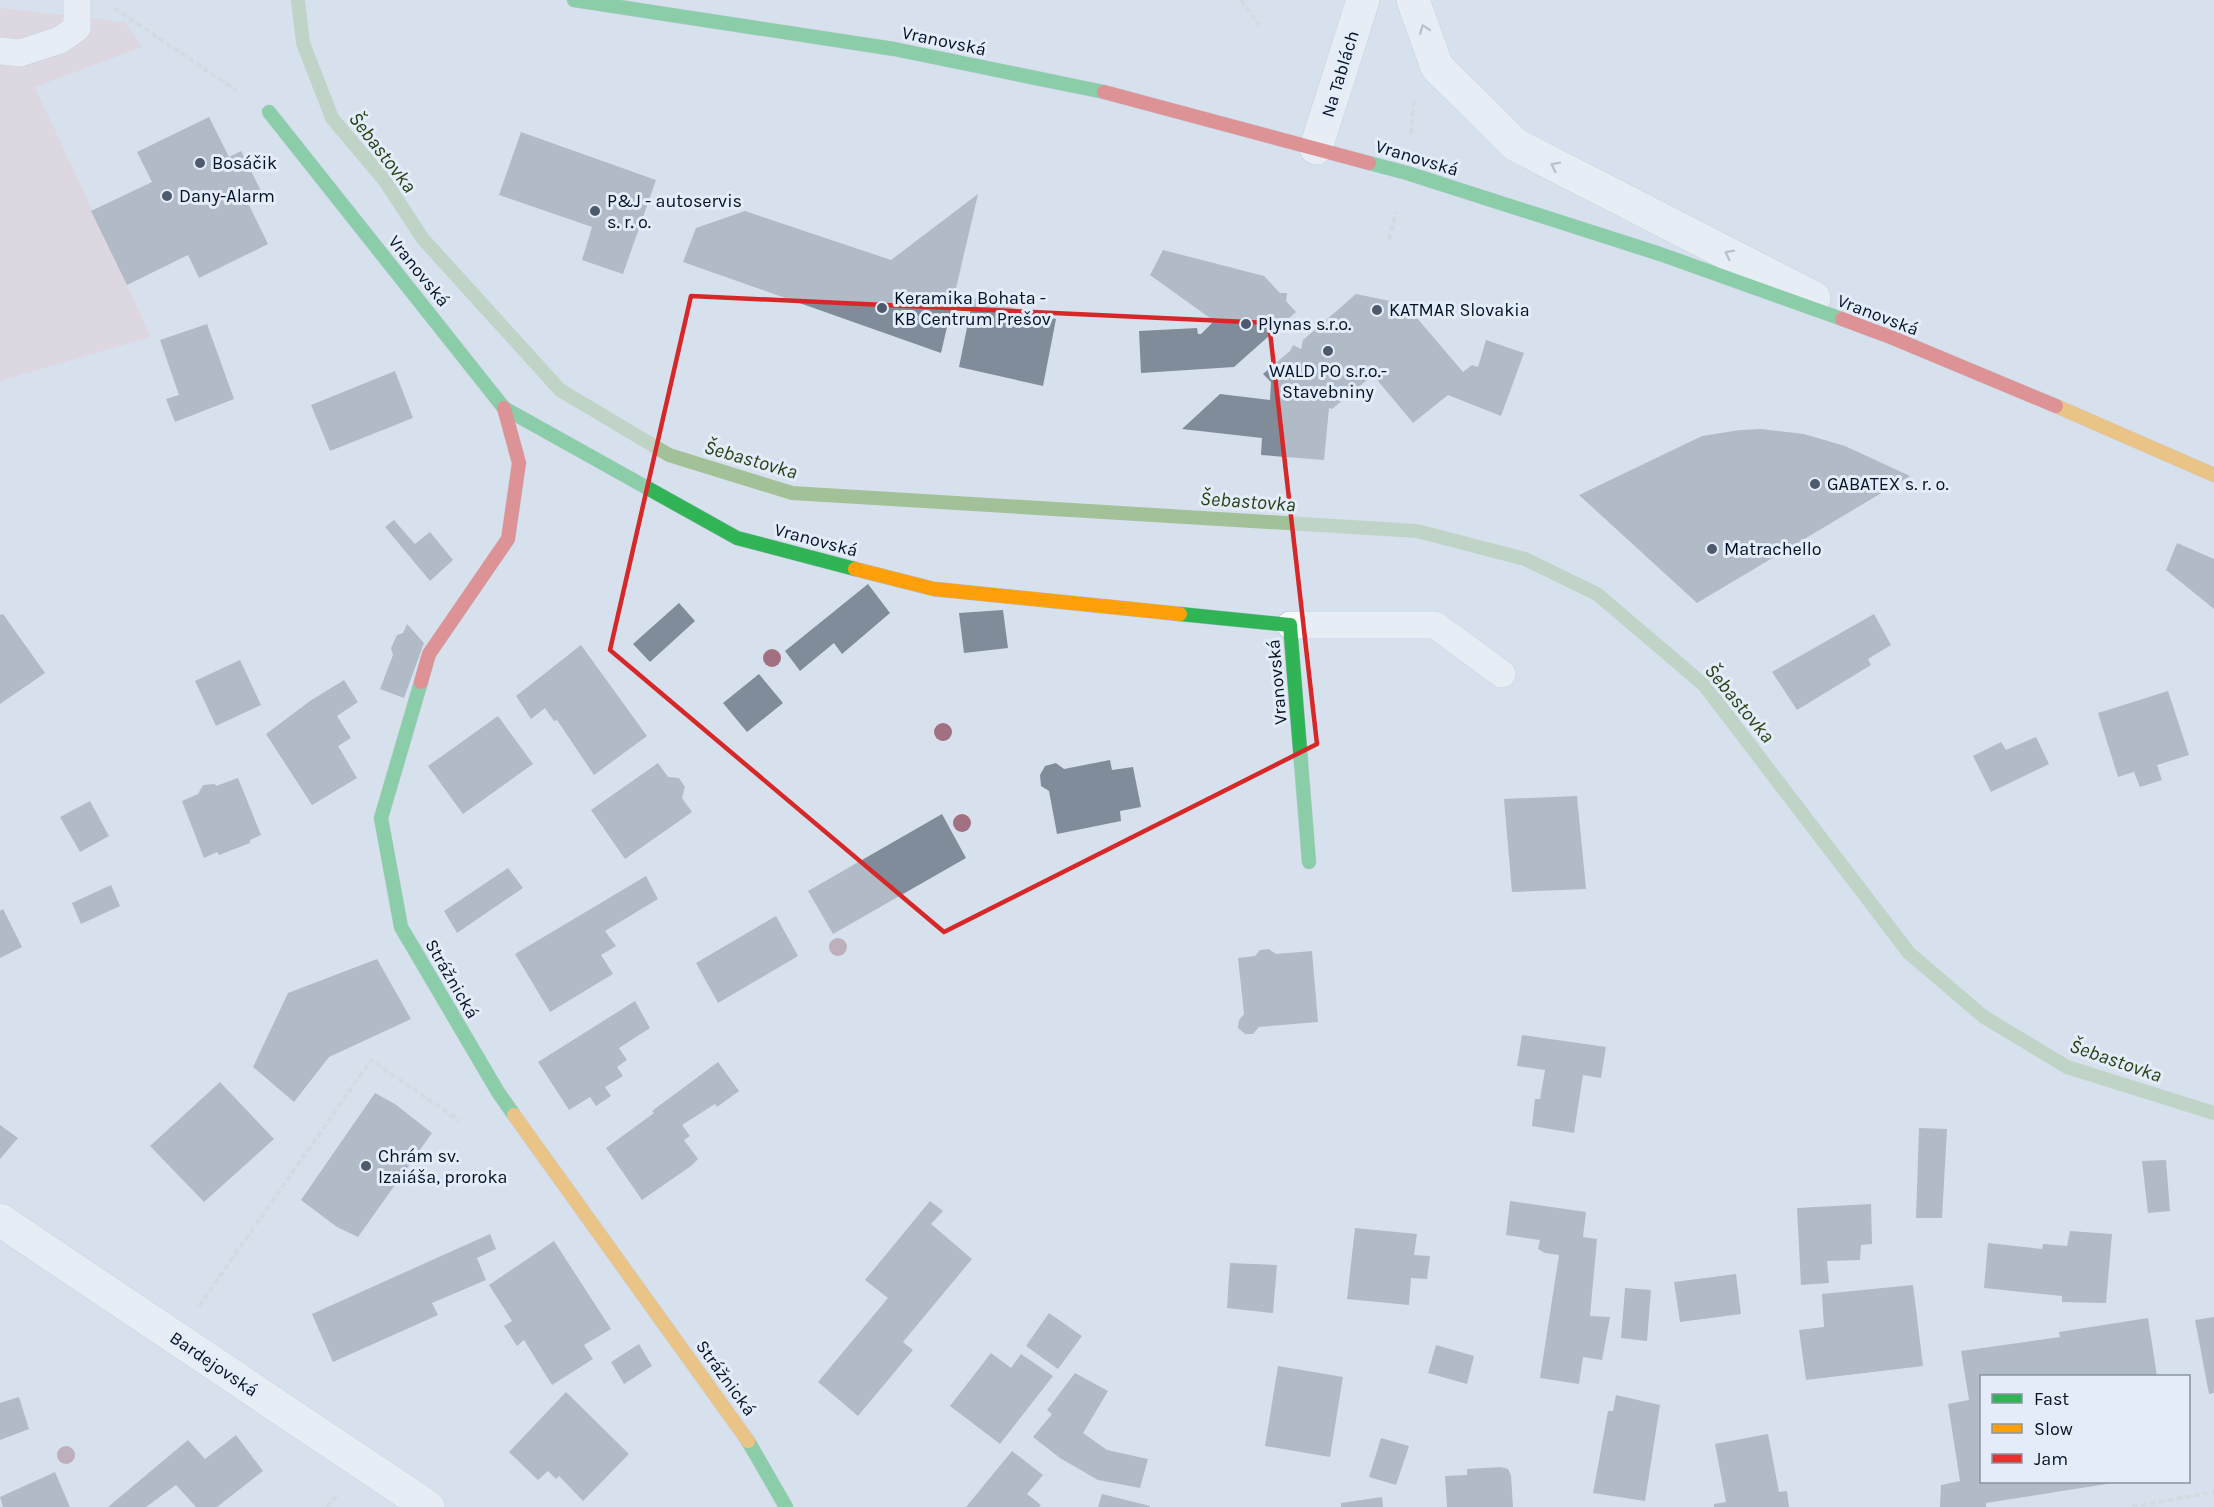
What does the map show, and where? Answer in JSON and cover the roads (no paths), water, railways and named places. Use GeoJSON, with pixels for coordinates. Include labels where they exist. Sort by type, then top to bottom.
{"type":"FeatureCollection","features":[{"type":"Feature","properties":{"kind":"street","name":"Vranovská"},"geometry":{"type":"LineString","coordinates":[[574,0],[656,10],[894,49],[1116,95],[1407,173],[1660,254],[1893,338],[2100,423],[2214,475]]}},
{"type":"Feature","properties":{"kind":"street","name":"Na Tablách"},"geometry":{"type":"LineString","coordinates":[[1316,148],[1363,0]]}},
{"type":"Feature","properties":{"kind":"street"},"geometry":{"type":"LineString","coordinates":[[1413,0],[1437,67],[1516,146],[1893,338]]}},
{"type":"Feature","properties":{"kind":"street","name":"Vranovská"},"geometry":{"type":"LineString","coordinates":[[269,112],[504,408],[737,538],[934,589],[1290,625],[1310,862]]}},
{"type":"Feature","properties":{"kind":"street","name":"Strážnická"},"geometry":{"type":"LineString","coordinates":[[504,408],[519,463],[508,539],[429,654],[381,818],[401,927],[498,1092],[740,1428],[786,1507]]}},
{"type":"Feature","properties":{"kind":"street","name":"Bardejovská"},"geometry":{"type":"LineString","coordinates":[[0,1220],[428,1507]]}},
{"type":"Feature","properties":{"kind":"lane"},"geometry":{"type":"LineString","coordinates":[[0,51],[20,53],[60,40],[77,28],[77,0]]}},
{"type":"Feature","properties":{"kind":"lane"},"geometry":{"type":"LineString","coordinates":[[1290,625],[1435,625],[1502,674]]}},
{"type":"Feature","properties":{"kind":"waterway","name":"Šebastovka"},"geometry":{"type":"LineString","coordinates":[[298,0],[303,43],[332,118],[385,181],[423,239],[560,390],[669,455],[792,493],[1417,531],[1525,559],[1597,594],[1704,685],[1909,953],[1984,1017],[2067,1067],[2214,1113]]}},
{"type":"Feature","properties":{"kind":"place","name":"Bosáčik"},"geometry":{"type":"Point","coordinates":[200,163]}},
{"type":"Feature","properties":{"kind":"place","name":"Dany-Alarm"},"geometry":{"type":"Point","coordinates":[167,196]}},
{"type":"Feature","properties":{"kind":"place","name":"P&J - autoservis s. r. o."},"geometry":{"type":"Point","coordinates":[595,211]}},
{"type":"Feature","properties":{"kind":"place","name":"Keramika Bohata - KB Centrum Prešov"},"geometry":{"type":"Point","coordinates":[882,308]}},
{"type":"Feature","properties":{"kind":"place","name":"KATMAR Slovakia"},"geometry":{"type":"Point","coordinates":[1377,310]}},
{"type":"Feature","properties":{"kind":"place","name":"Plynas s.r.o."},"geometry":{"type":"Point","coordinates":[1246,324]}},
{"type":"Feature","properties":{"kind":"place","name":"WALD PO s.r.o.- Stavebniny"},"geometry":{"type":"Point","coordinates":[1328,351]}},
{"type":"Feature","properties":{"kind":"place","name":"GABATEX s. r. o."},"geometry":{"type":"Point","coordinates":[1815,484]}},
{"type":"Feature","properties":{"kind":"place","name":"Matrachello"},"geometry":{"type":"Point","coordinates":[1712,549]}},
{"type":"Feature","properties":{"kind":"place","name":"Chrám sv. Izaiáša, proroka"},"geometry":{"type":"Point","coordinates":[366,1166]}}]}
